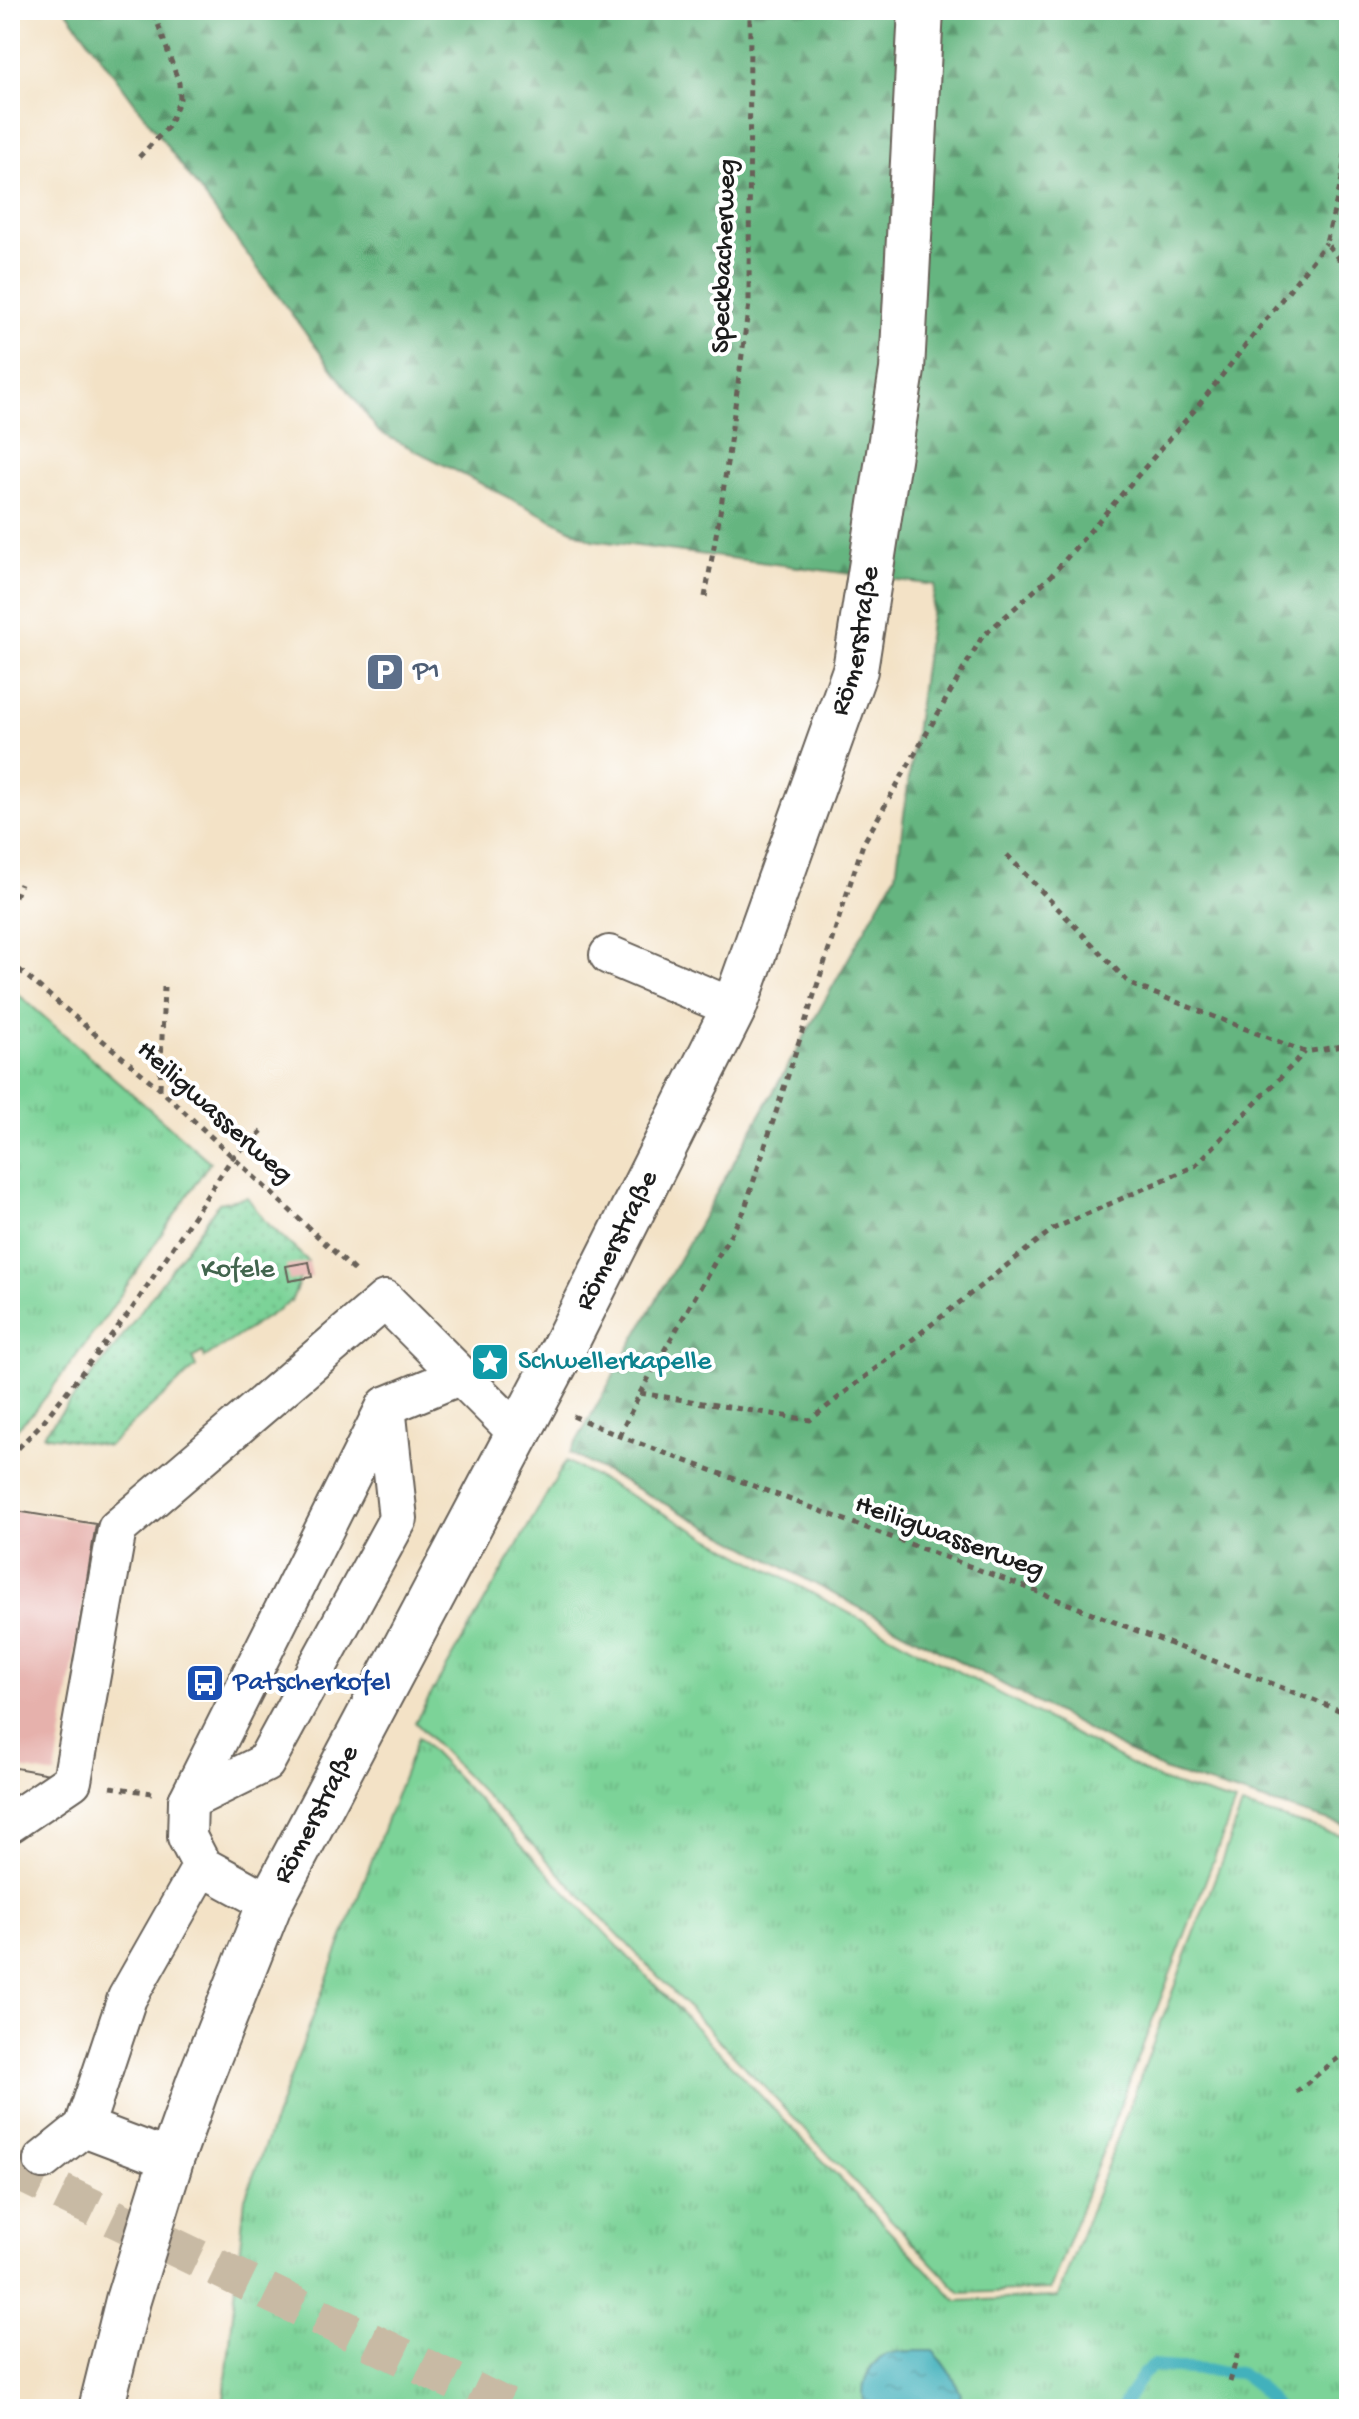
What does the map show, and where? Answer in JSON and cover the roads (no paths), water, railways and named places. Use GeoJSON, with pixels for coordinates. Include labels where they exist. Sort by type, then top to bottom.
{"type":"FeatureCollection","features":[{"type":"Feature","properties":{"kind":"main road","name":"Römerstraße"},"geometry":{"type":"LineString","coordinates":[[101,2409],[128,2300],[171,2160],[270,1903],[527,1416],[734,1008],[855,670],[902,370],[921,10]]}},
{"type":"Feature","properties":{"kind":"lane"},"geometry":{"type":"LineString","coordinates":[[609,955],[734,1008]]}},
{"type":"Feature","properties":{"kind":"lane"},"geometry":{"type":"LineString","coordinates":[[10,1823],[72,1781],[117,1529],[385,1300],[459,1376],[527,1416]]}},
{"type":"Feature","properties":{"kind":"lane"},"geometry":{"type":"LineString","coordinates":[[270,1903],[202,1866],[187,1837],[188,1801],[386,1406],[459,1376]]}},
{"type":"Feature","properties":{"kind":"lane"},"geometry":{"type":"LineString","coordinates":[[188,1801],[265,1763],[398,1519],[386,1406]]}},
{"type":"Feature","properties":{"kind":"lane"},"geometry":{"type":"LineString","coordinates":[[43,2160],[84,2127],[127,1998],[202,1866]]}},
{"type":"Feature","properties":{"kind":"lane"},"geometry":{"type":"LineString","coordinates":[[84,2127],[171,2160]]}},
{"type":"Feature","properties":{"kind":"water"},"geometry":{"type":"Polygon","coordinates":[[[933,2351],[950,2371],[961,2395],[955,2409],[866,2409],[863,2394],[865,2379],[877,2360],[900,2352],[933,2351]]]}},
{"type":"Feature","properties":{"kind":"waterway"},"geometry":{"type":"LineString","coordinates":[[1121,2409],[1143,2374],[1152,2366],[1240,2373],[1256,2384],[1278,2409]]}},
{"type":"Feature","properties":{"kind":"waterway"},"geometry":{"type":"LineString","coordinates":[[958,2404],[980,2409]]}},
{"type":"Feature","properties":{"kind":"tunnel"},"geometry":{"type":"LineString","coordinates":[[10,2168],[511,2409]]}},
{"type":"Feature","properties":{"kind":"place","name":"P1"},"geometry":{"type":"Point","coordinates":[385,672]}},
{"type":"Feature","properties":{"kind":"place","name":"Schwellerkapelle"},"geometry":{"type":"Point","coordinates":[490,1362]}},
{"type":"Feature","properties":{"kind":"place","name":"Patscherkofel"},"geometry":{"type":"Point","coordinates":[205,1683]}},
{"type":"Feature","properties":{"kind":"park label","name":"Kofele"},"geometry":{"type":"Point","coordinates":[238,1270]}}]}
